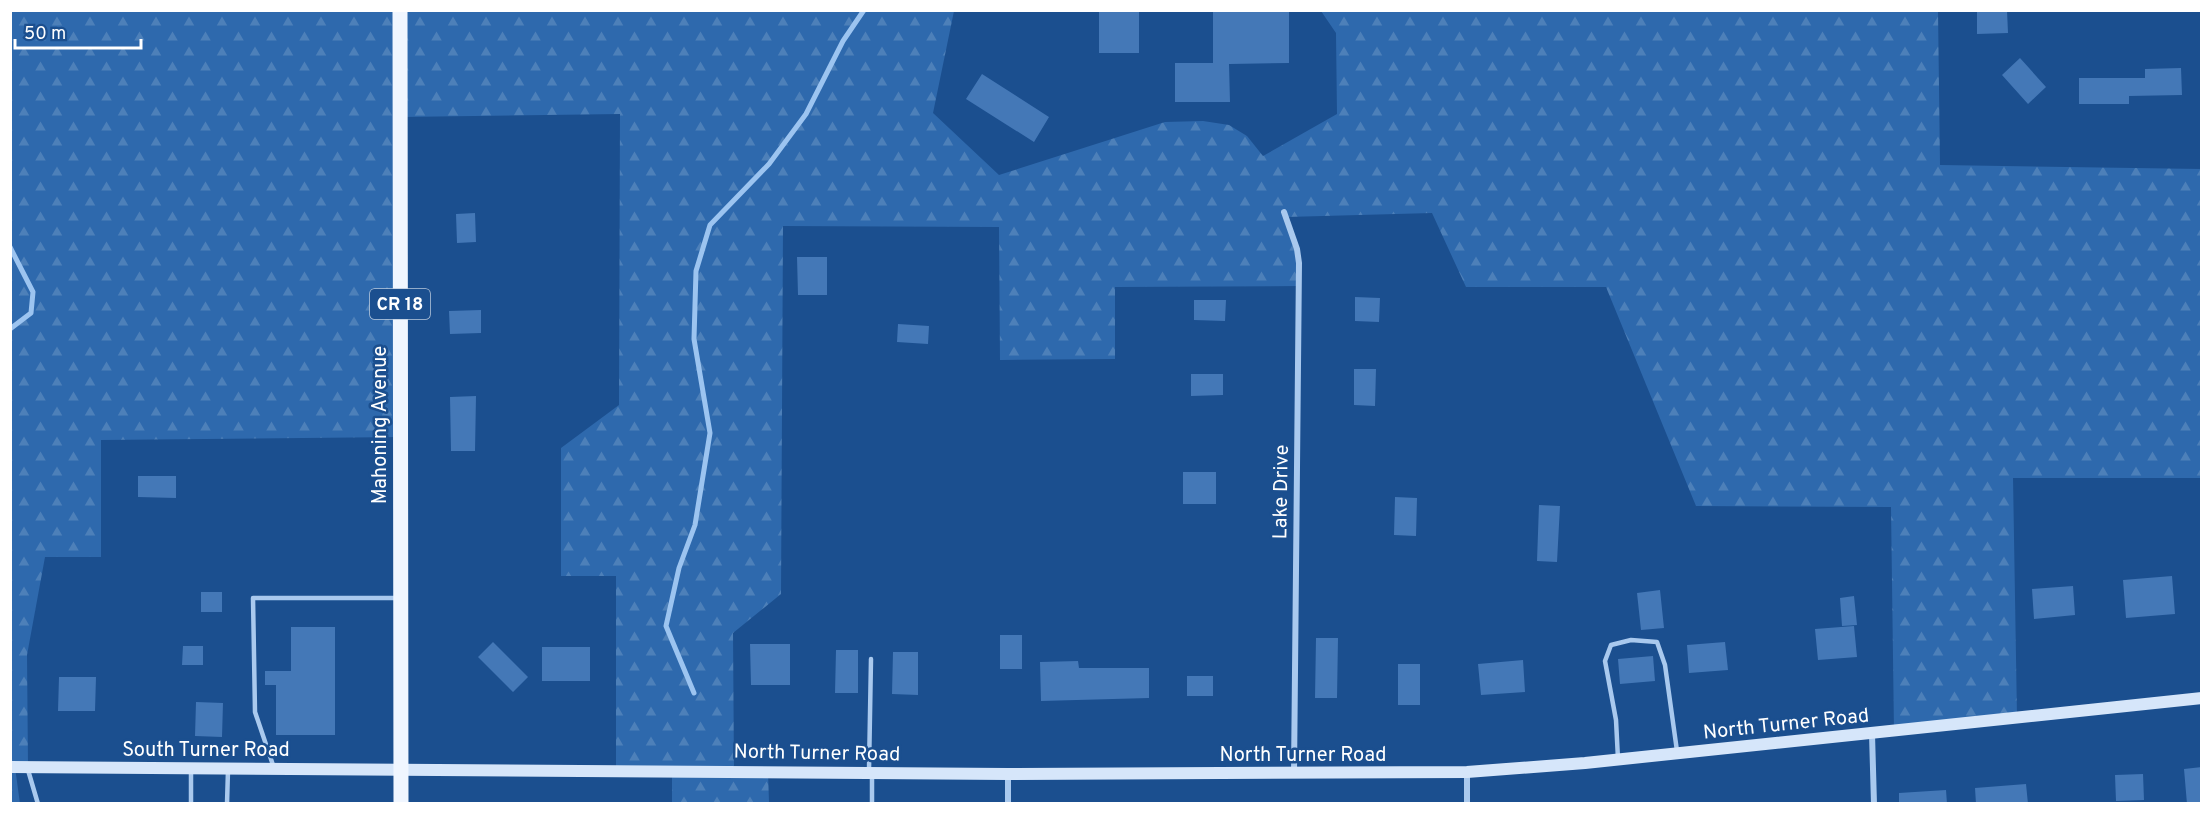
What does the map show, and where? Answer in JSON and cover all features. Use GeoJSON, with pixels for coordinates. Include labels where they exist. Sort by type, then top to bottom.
{"type":"FeatureCollection","features":[{"type":"Feature","properties":{"kind":"main road","name":"Mahoning Avenue"},"geometry":{"type":"LineString","coordinates":[[400,10],[401,804]]}},
{"type":"Feature","properties":{"kind":"street","name":"Lake Drive"},"geometry":{"type":"LineString","coordinates":[[1284,212],[1297,249],[1299,263],[1294,774]]}},
{"type":"Feature","properties":{"kind":"street","name":"North Turner Road"},"geometry":{"type":"LineString","coordinates":[[401,770],[1008,774],[1467,772],[1678,754],[2202,698]]}},
{"type":"Feature","properties":{"kind":"street"},"geometry":{"type":"LineString","coordinates":[[1872,734],[1874,804]]}},
{"type":"Feature","properties":{"kind":"street","name":"South Turner Road"},"geometry":{"type":"LineString","coordinates":[[10,767],[401,770]]}},
{"type":"Feature","properties":{"kind":"street"},"geometry":{"type":"LineString","coordinates":[[1467,772],[1467,804]]}},
{"type":"Feature","properties":{"kind":"street"},"geometry":{"type":"LineString","coordinates":[[1008,774],[1008,804]]}},
{"type":"Feature","properties":{"kind":"lane"},"geometry":{"type":"LineString","coordinates":[[275,769],[255,712],[253,598],[400,598]]}},
{"type":"Feature","properties":{"kind":"lane"},"geometry":{"type":"LineString","coordinates":[[1618,760],[1616,720],[1605,661],[1611,645],[1632,640],[1657,642],[1665,665],[1678,754]]}},
{"type":"Feature","properties":{"kind":"lane"},"geometry":{"type":"LineString","coordinates":[[871,659],[872,804]]}},
{"type":"Feature","properties":{"kind":"lane"},"geometry":{"type":"LineString","coordinates":[[28,767],[38,804]]}},
{"type":"Feature","properties":{"kind":"lane"},"geometry":{"type":"LineString","coordinates":[[190,804],[191,768]]}},
{"type":"Feature","properties":{"kind":"lane"},"geometry":{"type":"LineString","coordinates":[[227,804],[228,768]]}},
{"type":"Feature","properties":{"kind":"green space"},"geometry":{"type":"Polygon","coordinates":[[[11,11],[954,11],[933,113],[999,175],[1165,122],[1203,121],[1229,125],[1247,136],[1263,156],[1337,114],[1336,33],[1321,11],[1938,11],[1940,165],[2201,169],[2201,478],[2013,478],[2017,718],[1894,731],[1891,507],[1696,506],[1606,287],[1466,287],[1432,213],[1286,217],[1297,249],[1299,286],[1115,287],[1115,359],[1000,360],[999,227],[783,226],[781,594],[733,633],[734,771],[768,771],[769,803],[672,803],[672,770],[616,770],[616,576],[561,576],[561,448],[619,405],[620,114],[400,117],[400,437],[101,440],[101,557],[45,557],[27,655],[28,767],[15,767],[20,804],[10,803],[11,11]]]}},
{"type":"Feature","properties":{"kind":"building"},"geometry":{"type":"Polygon","coordinates":[[[1099,10],[1139,10],[1139,53],[1099,53],[1099,10]]]}},
{"type":"Feature","properties":{"kind":"building"},"geometry":{"type":"Polygon","coordinates":[[[1213,10],[1289,10],[1289,63],[1229,64],[1230,102],[1175,102],[1175,63],[1213,63],[1213,10]]]}},
{"type":"Feature","properties":{"kind":"building"},"geometry":{"type":"Polygon","coordinates":[[[1977,10],[2007,10],[2008,33],[1977,34],[1977,10]]]}},
{"type":"Feature","properties":{"kind":"building"},"geometry":{"type":"Polygon","coordinates":[[[2020,58],[2046,87],[2028,104],[2002,75],[2020,58]]]}},
{"type":"Feature","properties":{"kind":"building"},"geometry":{"type":"Polygon","coordinates":[[[2181,68],[2182,95],[2129,96],[2129,104],[2079,104],[2079,78],[2145,78],[2145,69],[2181,68]]]}},
{"type":"Feature","properties":{"kind":"building"},"geometry":{"type":"Polygon","coordinates":[[[982,74],[1049,117],[1034,142],[966,99],[982,74]]]}},
{"type":"Feature","properties":{"kind":"building"},"geometry":{"type":"Polygon","coordinates":[[[475,213],[476,242],[457,243],[456,214],[475,213]]]}},
{"type":"Feature","properties":{"kind":"building"},"geometry":{"type":"Polygon","coordinates":[[[797,257],[827,257],[827,295],[798,295],[797,257]]]}},
{"type":"Feature","properties":{"kind":"building"},"geometry":{"type":"Polygon","coordinates":[[[1355,297],[1380,298],[1379,322],[1355,321],[1355,297]]]}},
{"type":"Feature","properties":{"kind":"building"},"geometry":{"type":"Polygon","coordinates":[[[1194,300],[1226,300],[1225,321],[1194,320],[1194,300]]]}},
{"type":"Feature","properties":{"kind":"building"},"geometry":{"type":"Polygon","coordinates":[[[481,310],[481,333],[450,334],[449,311],[481,310]]]}},
{"type":"Feature","properties":{"kind":"building"},"geometry":{"type":"Polygon","coordinates":[[[898,324],[929,326],[928,344],[897,342],[898,324]]]}},
{"type":"Feature","properties":{"kind":"building"},"geometry":{"type":"Polygon","coordinates":[[[1354,369],[1376,369],[1375,406],[1354,405],[1354,369]]]}},
{"type":"Feature","properties":{"kind":"building"},"geometry":{"type":"Polygon","coordinates":[[[1191,374],[1223,374],[1223,395],[1191,396],[1191,374]]]}},
{"type":"Feature","properties":{"kind":"building"},"geometry":{"type":"Polygon","coordinates":[[[476,396],[475,451],[451,451],[450,397],[476,396]]]}},
{"type":"Feature","properties":{"kind":"building"},"geometry":{"type":"Polygon","coordinates":[[[1183,472],[1216,472],[1216,504],[1183,504],[1183,472]]]}},
{"type":"Feature","properties":{"kind":"building"},"geometry":{"type":"Polygon","coordinates":[[[138,476],[176,476],[176,498],[138,497],[138,476]]]}},
{"type":"Feature","properties":{"kind":"building"},"geometry":{"type":"Polygon","coordinates":[[[1395,497],[1417,498],[1416,536],[1394,535],[1395,497]]]}},
{"type":"Feature","properties":{"kind":"building"},"geometry":{"type":"Polygon","coordinates":[[[1539,505],[1560,506],[1557,562],[1537,561],[1539,505]]]}},
{"type":"Feature","properties":{"kind":"building"},"geometry":{"type":"Polygon","coordinates":[[[2172,576],[2175,614],[2126,618],[2123,580],[2172,576]]]}},
{"type":"Feature","properties":{"kind":"building"},"geometry":{"type":"Polygon","coordinates":[[[2073,586],[2075,615],[2034,619],[2032,589],[2073,586]]]}},
{"type":"Feature","properties":{"kind":"building"},"geometry":{"type":"Polygon","coordinates":[[[1660,590],[1664,628],[1641,630],[1637,593],[1660,590]]]}},
{"type":"Feature","properties":{"kind":"building"},"geometry":{"type":"Polygon","coordinates":[[[201,592],[222,592],[222,612],[201,612],[201,592]]]}},
{"type":"Feature","properties":{"kind":"building"},"geometry":{"type":"Polygon","coordinates":[[[1854,596],[1857,625],[1842,626],[1840,598],[1854,596]]]}},
{"type":"Feature","properties":{"kind":"building"},"geometry":{"type":"Polygon","coordinates":[[[1854,626],[1857,657],[1818,660],[1815,629],[1854,626]]]}},
{"type":"Feature","properties":{"kind":"building"},"geometry":{"type":"Polygon","coordinates":[[[291,627],[335,627],[335,735],[276,735],[276,685],[265,685],[265,671],[291,671],[291,627]]]}},
{"type":"Feature","properties":{"kind":"building"},"geometry":{"type":"Polygon","coordinates":[[[1000,635],[1022,635],[1022,669],[1000,669],[1000,635]]]}},
{"type":"Feature","properties":{"kind":"building"},"geometry":{"type":"Polygon","coordinates":[[[1316,638],[1338,638],[1337,698],[1315,698],[1316,638]]]}},
{"type":"Feature","properties":{"kind":"building"},"geometry":{"type":"Polygon","coordinates":[[[493,642],[528,677],[513,692],[478,657],[493,642]]]}},
{"type":"Feature","properties":{"kind":"building"},"geometry":{"type":"Polygon","coordinates":[[[1725,642],[1728,670],[1689,673],[1687,645],[1725,642]]]}},
{"type":"Feature","properties":{"kind":"building"},"geometry":{"type":"Polygon","coordinates":[[[750,644],[790,644],[790,685],[751,685],[750,644]]]}},
{"type":"Feature","properties":{"kind":"building"},"geometry":{"type":"Polygon","coordinates":[[[183,646],[203,646],[203,665],[182,665],[183,646]]]}},
{"type":"Feature","properties":{"kind":"building"},"geometry":{"type":"Polygon","coordinates":[[[542,647],[590,647],[590,681],[542,681],[542,647]]]}},
{"type":"Feature","properties":{"kind":"building"},"geometry":{"type":"Polygon","coordinates":[[[836,650],[858,650],[858,693],[835,693],[836,650]]]}},
{"type":"Feature","properties":{"kind":"building"},"geometry":{"type":"Polygon","coordinates":[[[893,652],[918,652],[918,695],[892,694],[893,652]]]}},
{"type":"Feature","properties":{"kind":"building"},"geometry":{"type":"Polygon","coordinates":[[[1653,656],[1655,681],[1620,684],[1618,659],[1653,656]]]}},
{"type":"Feature","properties":{"kind":"building"},"geometry":{"type":"Polygon","coordinates":[[[1523,660],[1525,692],[1481,695],[1478,664],[1523,660]]]}},
{"type":"Feature","properties":{"kind":"building"},"geometry":{"type":"Polygon","coordinates":[[[1078,661],[1079,668],[1149,668],[1149,698],[1041,701],[1040,662],[1078,661]]]}},
{"type":"Feature","properties":{"kind":"building"},"geometry":{"type":"Polygon","coordinates":[[[1398,664],[1420,664],[1420,705],[1398,705],[1398,664]]]}},
{"type":"Feature","properties":{"kind":"building"},"geometry":{"type":"Polygon","coordinates":[[[1187,676],[1213,676],[1213,696],[1187,696],[1187,676]]]}},
{"type":"Feature","properties":{"kind":"building"},"geometry":{"type":"Polygon","coordinates":[[[59,677],[96,677],[95,711],[58,711],[59,677]]]}},
{"type":"Feature","properties":{"kind":"building"},"geometry":{"type":"Polygon","coordinates":[[[196,702],[223,703],[222,737],[195,736],[196,702]]]}},
{"type":"Feature","properties":{"kind":"building"},"geometry":{"type":"Polygon","coordinates":[[[2202,767],[2202,804],[2187,804],[2184,769],[2202,767]]]}},
{"type":"Feature","properties":{"kind":"building"},"geometry":{"type":"Polygon","coordinates":[[[2143,774],[2144,800],[2116,801],[2115,775],[2143,774]]]}},
{"type":"Feature","properties":{"kind":"building"},"geometry":{"type":"Polygon","coordinates":[[[2026,784],[2028,804],[1976,804],[1975,788],[2026,784]]]}},
{"type":"Feature","properties":{"kind":"building"},"geometry":{"type":"Polygon","coordinates":[[[1946,790],[1947,804],[1899,804],[1899,793],[1946,790]]]}},
{"type":"Feature","properties":{"kind":"waterway"},"geometry":{"type":"LineString","coordinates":[[694,693],[666,626],[679,568],[695,525],[710,433],[694,339],[696,271],[710,225],[769,164],[806,114],[843,41],[864,10]]}},
{"type":"Feature","properties":{"kind":"waterway"},"geometry":{"type":"LineString","coordinates":[[10,247],[33,292],[31,313],[10,329]]}}]}
